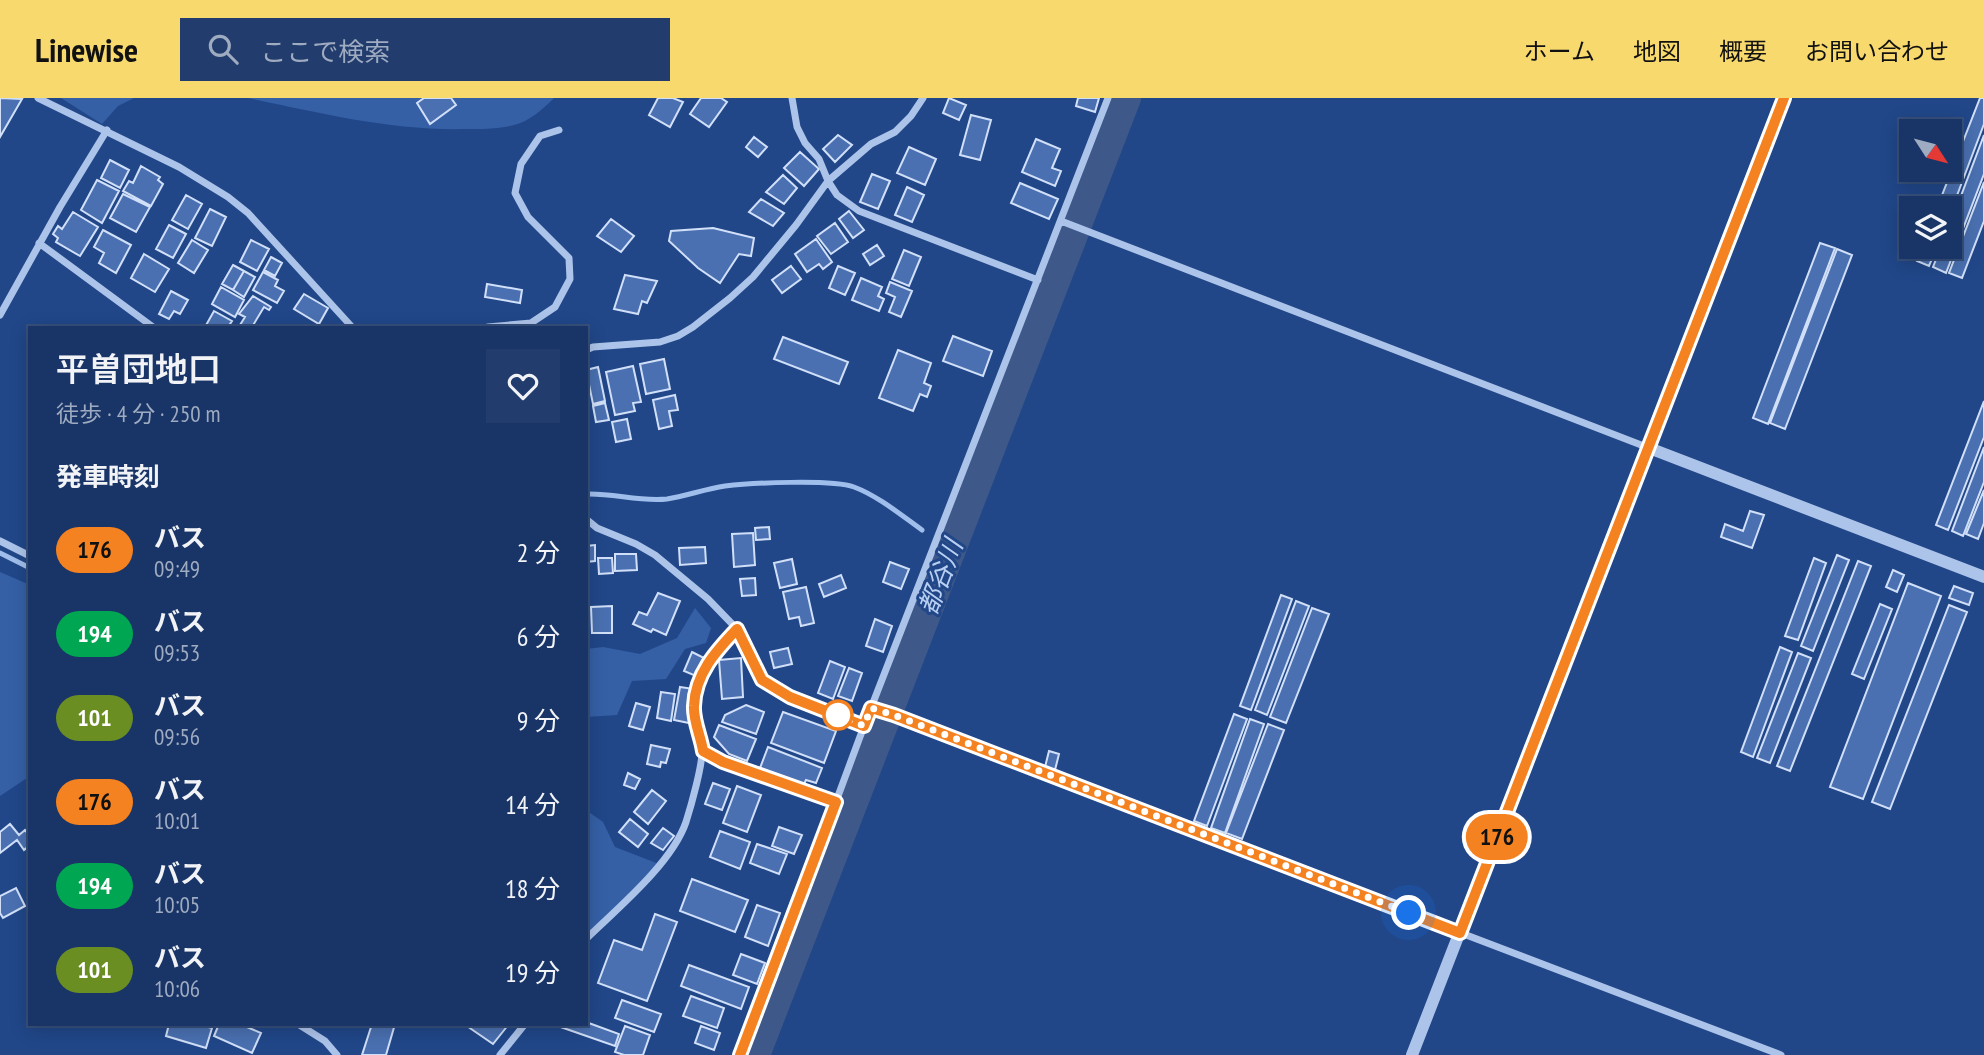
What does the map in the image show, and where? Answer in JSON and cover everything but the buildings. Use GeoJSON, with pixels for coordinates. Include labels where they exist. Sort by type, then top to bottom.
{"type":"FeatureCollection","features":[{"type":"Feature","properties":{"kind":"street"},"geometry":{"type":"LineString","coordinates":[[38,98],[179,167],[228,197],[258,223],[351,326]]}},
{"type":"Feature","properties":{"kind":"street"},"geometry":{"type":"LineString","coordinates":[[792,98],[797,127],[805,143],[819,159],[837,195],[859,211],[1038,280]]}},
{"type":"Feature","properties":{"kind":"street"},"geometry":{"type":"LineString","coordinates":[[588,349],[660,342],[678,336],[692,327],[753,277],[828,181],[871,144],[895,132],[911,116],[923,98]]}},
{"type":"Feature","properties":{"kind":"street"},"geometry":{"type":"LineString","coordinates":[[740,1055],[864,726],[875,709],[1038,280],[1065,223],[1108,98]]}},
{"type":"Feature","properties":{"kind":"street"},"geometry":{"type":"LineString","coordinates":[[1412,1055],[1784,98]]}},
{"type":"Feature","properties":{"kind":"street"},"geometry":{"type":"LineString","coordinates":[[0,315],[39,243],[107,130]]}},
{"type":"Feature","properties":{"kind":"street"},"geometry":{"type":"LineString","coordinates":[[499,326],[531,323],[555,307],[570,279],[569,258],[528,217],[515,193],[521,164],[540,136],[559,130]]}},
{"type":"Feature","properties":{"kind":"street"},"geometry":{"type":"LineString","coordinates":[[1065,223],[1984,577]]}},
{"type":"Feature","properties":{"kind":"street"},"geometry":{"type":"LineString","coordinates":[[39,243],[152,326]]}},
{"type":"Feature","properties":{"kind":"street"},"geometry":{"type":"LineString","coordinates":[[588,521],[597,528],[655,555],[708,599],[737,629],[762,680],[790,697],[864,726]]}},
{"type":"Feature","properties":{"kind":"street"},"geometry":{"type":"LineString","coordinates":[[0,541],[28,555]]}},
{"type":"Feature","properties":{"kind":"street"},"geometry":{"type":"LineString","coordinates":[[588,937],[676,846],[686,821],[703,751],[693,709],[698,682],[712,657],[737,629]]}},
{"type":"Feature","properties":{"kind":"street"},"geometry":{"type":"LineString","coordinates":[[875,709],[1781,1055]]}},
{"type":"Feature","properties":{"kind":"street"},"geometry":{"type":"LineString","coordinates":[[703,751],[723,762],[836,802]]}},
{"type":"Feature","properties":{"kind":"street"},"geometry":{"type":"LineString","coordinates":[[301,1026],[325,1041],[337,1055]]}},
{"type":"Feature","properties":{"kind":"street"},"geometry":{"type":"LineString","coordinates":[[500,1055],[523,1026]]}},
{"type":"Feature","properties":{"kind":"shaded area"},"geometry":{"type":"Polygon","coordinates":[[[61,98],[134,98],[118,106],[102,124],[61,98]]]}},
{"type":"Feature","properties":{"kind":"shaded area"},"geometry":{"type":"Polygon","coordinates":[[[248,98],[554,98],[536,114],[520,123],[496,128],[438,129],[383,124],[248,98]]]}},
{"type":"Feature","properties":{"kind":"shaded area"},"geometry":{"type":"Polygon","coordinates":[[[0,572],[28,584],[28,777],[0,796],[0,572]]]}},
{"type":"Feature","properties":{"kind":"shaded area"},"geometry":{"type":"Polygon","coordinates":[[[695,608],[711,628],[706,643],[685,649],[666,679],[632,681],[617,715],[588,717],[588,649],[603,647],[640,654],[677,638],[695,608]]]}},
{"type":"Feature","properties":{"kind":"shaded area"},"geometry":{"type":"Polygon","coordinates":[[[588,811],[603,822],[615,847],[659,864],[588,937],[588,811]]]}},
{"type":"Feature","properties":{"kind":"waterway","name":"都谷川"},"geometry":{"type":"LineString","coordinates":[[755,1055],[1126,98]]}},
{"type":"Feature","properties":{"kind":"waterway"},"geometry":{"type":"LineString","coordinates":[[588,494],[657,500],[737,485],[828,483],[854,487],[872,495],[922,530]]}},
{"type":"Feature","properties":{"kind":"waterway"},"geometry":{"type":"LineString","coordinates":[[0,553],[28,567]]}},
{"type":"Feature","properties":{"kind":"bus line","name":"176"},"geometry":{"type":"LineString","coordinates":[[740,1055],[836,802],[723,762],[703,751],[693,709],[698,682],[712,657],[737,629],[762,680],[790,697],[864,726],[871,708],[894,715],[1460,933],[1784,98]]}},
{"type":"Feature","properties":{"kind":"route"},"geometry":{"type":"LineString","coordinates":[[838,715],[864,726],[871,708],[894,715],[1409,913]]}}]}
